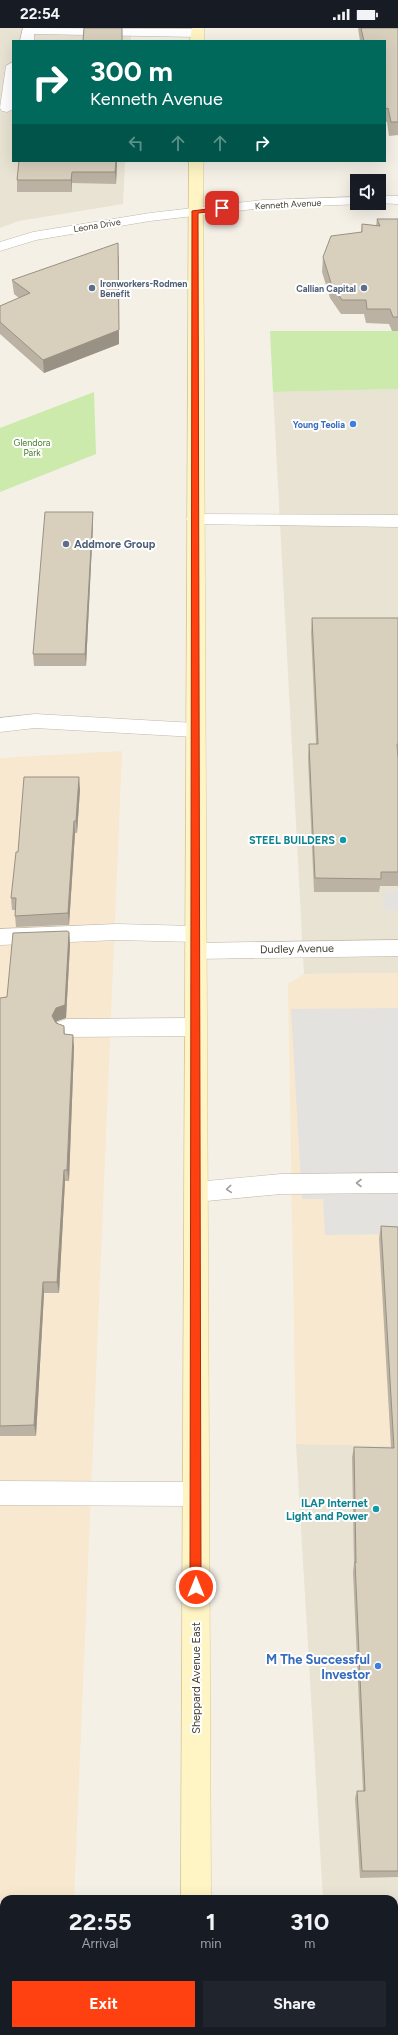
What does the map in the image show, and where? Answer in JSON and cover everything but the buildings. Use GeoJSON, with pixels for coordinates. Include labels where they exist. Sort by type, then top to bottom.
{"type":"FeatureCollection","features":[{"type":"Feature","properties":{"kind":"main road","name":"Sheppard Avenue East"},"geometry":{"type":"LineString","coordinates":[[196,162],[196,1895]]}},
{"type":"Feature","properties":{"kind":"street"},"geometry":{"type":"LineString","coordinates":[[27,40],[28,30],[78,29],[197,34]]}},
{"type":"Feature","properties":{"kind":"street"},"geometry":{"type":"LineString","coordinates":[[7,108],[12,73]]}},
{"type":"Feature","properties":{"kind":"street"},"geometry":{"type":"LineString","coordinates":[[386,200],[398,200]]}},
{"type":"Feature","properties":{"kind":"street","name":"Kenneth Avenue"},"geometry":{"type":"LineString","coordinates":[[195,211],[263,204],[350,201]]}},
{"type":"Feature","properties":{"kind":"street","name":"Leona Drive"},"geometry":{"type":"LineString","coordinates":[[0,247],[33,236],[195,211]]}},
{"type":"Feature","properties":{"kind":"street"},"geometry":{"type":"LineString","coordinates":[[195,519],[398,521]]}},
{"type":"Feature","properties":{"kind":"street"},"geometry":{"type":"LineString","coordinates":[[0,726],[35,721],[196,730]]}},
{"type":"Feature","properties":{"kind":"street","name":"Dudley Avenue"},"geometry":{"type":"LineString","coordinates":[[0,937],[117,932],[196,942],[398,948]]}},
{"type":"Feature","properties":{"kind":"street"},"geometry":{"type":"LineString","coordinates":[[66,1028],[195,1027]]}},
{"type":"Feature","properties":{"kind":"street"},"geometry":{"type":"LineString","coordinates":[[196,1192],[281,1184],[398,1183]]}},
{"type":"Feature","properties":{"kind":"street"},"geometry":{"type":"LineString","coordinates":[[0,1493],[196,1494]]}},
{"type":"Feature","properties":{"kind":"shaded area"},"geometry":{"type":"Polygon","coordinates":[[[0,28],[131,28],[131,40],[12,40],[12,162],[125,162],[123,204],[19,221],[0,228],[0,28]]]}},
{"type":"Feature","properties":{"kind":"shaded area"},"geometry":{"type":"Polygon","coordinates":[[[398,389],[398,973],[304,974],[273,392],[398,389]]]}},
{"type":"Feature","properties":{"kind":"shaded area"},"geometry":{"type":"Polygon","coordinates":[[[122,751],[74,1895],[0,1895],[0,758],[122,751]]]}},
{"type":"Feature","properties":{"kind":"shaded area"},"geometry":{"type":"Polygon","coordinates":[[[382,892],[398,892],[398,910],[384,910],[382,892]]]}},
{"type":"Feature","properties":{"kind":"shaded area"},"geometry":{"type":"Polygon","coordinates":[[[398,973],[398,1446],[296,1444],[288,984],[304,974],[398,973]]]}},
{"type":"Feature","properties":{"kind":"shaded area"},"geometry":{"type":"Polygon","coordinates":[[[398,1008],[398,1234],[325,1235],[323,1199],[302,1199],[291,1009],[398,1008]]]}},
{"type":"Feature","properties":{"kind":"shaded area"},"geometry":{"type":"Polygon","coordinates":[[[296,1444],[398,1446],[398,1895],[323,1895],[296,1444]]]}},
{"type":"Feature","properties":{"kind":"green space"},"geometry":{"type":"Polygon","coordinates":[[[270,331],[398,331],[398,389],[273,392],[270,331]]]}},
{"type":"Feature","properties":{"kind":"green space","name":"Glendora Park"},"geometry":{"type":"Polygon","coordinates":[[[94,392],[96,454],[0,492],[0,428],[94,392]]]}},
{"type":"Feature","properties":{"kind":"place","name":"Ironworkers-Rodmen Benefit"},"geometry":{"type":"Point","coordinates":[92,288]}},
{"type":"Feature","properties":{"kind":"place","name":"Callian Capital"},"geometry":{"type":"Point","coordinates":[364,288]}},
{"type":"Feature","properties":{"kind":"place","name":"Young Teolia"},"geometry":{"type":"Point","coordinates":[353,424]}},
{"type":"Feature","properties":{"kind":"place","name":"Addmore Group"},"geometry":{"type":"Point","coordinates":[66,544]}},
{"type":"Feature","properties":{"kind":"place","name":"STEEL BUILDERS"},"geometry":{"type":"Point","coordinates":[343,840]}},
{"type":"Feature","properties":{"kind":"place","name":"ILAP Internet Light and Power"},"geometry":{"type":"Point","coordinates":[376,1509]}},
{"type":"Feature","properties":{"kind":"place","name":"M The Successful Investor"},"geometry":{"type":"Point","coordinates":[378,1666]}},
{"type":"Feature","properties":{"kind":"route"},"geometry":{"type":"LineString","coordinates":[[196,1587],[195,211],[222,208]]}}]}
